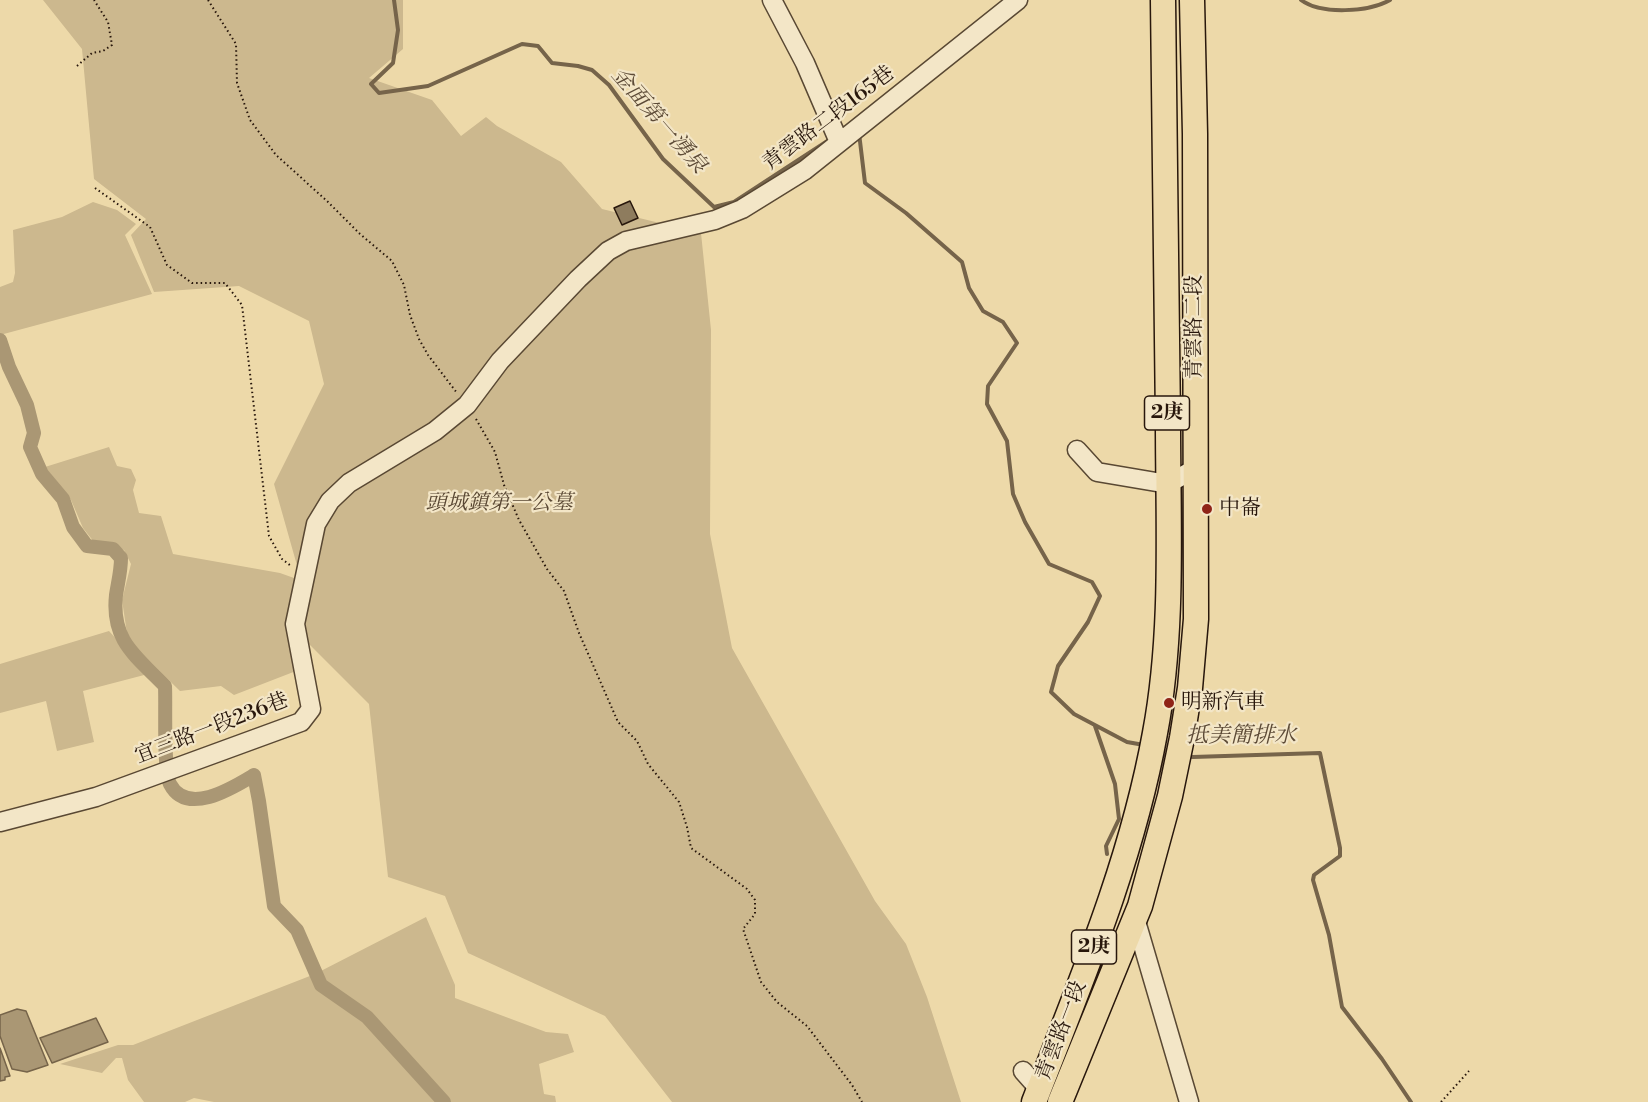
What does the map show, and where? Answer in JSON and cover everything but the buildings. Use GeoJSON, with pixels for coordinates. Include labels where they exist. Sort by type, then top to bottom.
{"type":"FeatureCollection","features":[{"type":"Feature","properties":{"kind":"main road","name":"青雲路二段"},"geometry":{"type":"LineString","coordinates":[[1144,788],[1163,684],[1167,630],[1168,484],[1163,0]]}},
{"type":"Feature","properties":{"kind":"main road","name":"青雲路二段"},"geometry":{"type":"LineString","coordinates":[[1170,796],[1190,688],[1196,619],[1192,0]]}},
{"type":"Feature","properties":{"kind":"main road","name":"青雲路一段"},"geometry":{"type":"LineString","coordinates":[[1037,1096],[1108,912],[1144,788]]}},
{"type":"Feature","properties":{"kind":"main road","name":"青雲路一段"},"geometry":{"type":"LineString","coordinates":[[1060,1102],[1135,918],[1170,796]]}},
{"type":"Feature","properties":{"kind":"lane"},"geometry":{"type":"LineString","coordinates":[[772,0],[809,73],[839,142]]}},
{"type":"Feature","properties":{"kind":"lane","name":"青雲路二段165巷"},"geometry":{"type":"LineString","coordinates":[[467,405],[500,361],[608,251],[626,241],[715,220],[742,209],[805,170],[1018,0]]}},
{"type":"Feature","properties":{"kind":"lane","name":"宜三路一段236巷"},"geometry":{"type":"LineString","coordinates":[[0,822],[96,797],[301,722],[311,709],[295,624],[316,524],[330,501],[349,483],[435,431],[467,405]]}},
{"type":"Feature","properties":{"kind":"lane"},"geometry":{"type":"LineString","coordinates":[[1077,450],[1097,472],[1168,484],[1196,468]]}},
{"type":"Feature","properties":{"kind":"lane"},"geometry":{"type":"LineString","coordinates":[[1135,918],[1189,1102]]}},
{"type":"Feature","properties":{"kind":"lane"},"geometry":{"type":"LineString","coordinates":[[1023,1071],[1037,1096]]}},
{"type":"Feature","properties":{"kind":"path"},"geometry":{"type":"LineString","coordinates":[[77,66],[92,53],[103,51],[112,45],[108,22],[94,0]]}},
{"type":"Feature","properties":{"kind":"path"},"geometry":{"type":"LineString","coordinates":[[208,0],[236,44],[237,82],[250,120],[276,155],[392,261],[404,285],[410,315],[419,339],[440,372],[467,405],[495,452],[504,484],[519,520],[547,569],[564,591],[579,633],[618,722],[637,741],[648,764],[679,802],[691,848],[747,889],[755,900],[754,914],[743,929],[761,982],[777,1002],[807,1026],[852,1085],[862,1102]]}},
{"type":"Feature","properties":{"kind":"path"},"geometry":{"type":"LineString","coordinates":[[95,188],[150,227],[168,265],[192,283],[225,283],[242,305],[269,536],[282,559],[304,578]]}},
{"type":"Feature","properties":{"kind":"path"},"geometry":{"type":"LineString","coordinates":[[1441,1102],[1469,1071]]}},
{"type":"Feature","properties":{"kind":"green space","name":"頭城鎮第一公墓"},"geometry":{"type":"Polygon","coordinates":[[[43,0],[403,0],[403,49],[369,78],[432,100],[461,136],[486,117],[497,126],[561,162],[602,209],[701,233],[711,330],[710,534],[732,648],[875,901],[906,944],[927,997],[961,1102],[672,1102],[605,1016],[468,953],[445,896],[388,877],[369,704],[306,641],[298,569],[274,484],[324,384],[309,321],[239,286],[154,292],[131,235],[146,219],[94,179],[82,49],[43,0]]]}},
{"type":"Feature","properties":{"kind":"green space"},"geometry":{"type":"Polygon","coordinates":[[[93,202],[117,210],[136,224],[125,235],[152,294],[0,335],[0,287],[13,282],[15,273],[13,230],[62,217],[93,202]]]}},
{"type":"Feature","properties":{"kind":"green space"},"geometry":{"type":"Polygon","coordinates":[[[109,447],[117,466],[131,469],[136,480],[133,490],[139,513],[161,516],[173,554],[280,573],[294,578],[296,671],[234,695],[221,686],[180,691],[128,640],[122,600],[131,564],[124,550],[94,542],[83,528],[71,500],[45,467],[109,447]]]}},
{"type":"Feature","properties":{"kind":"green space"},"geometry":{"type":"Polygon","coordinates":[[[109,631],[148,674],[83,691],[94,742],[57,751],[46,701],[0,713],[0,664],[109,631]]]}},
{"type":"Feature","properties":{"kind":"green space"},"geometry":{"type":"Polygon","coordinates":[[[426,917],[455,985],[455,998],[546,1032],[568,1034],[574,1052],[539,1064],[544,1094],[555,1096],[556,1102],[214,1102],[194,1098],[185,1102],[144,1102],[128,1080],[122,1058],[116,1058],[102,1073],[60,1064],[118,1045],[133,1045],[315,974],[426,917]]]}},
{"type":"Feature","properties":{"kind":"shaded area"},"geometry":{"type":"Polygon","coordinates":[[[17,1009],[26,1011],[48,1065],[27,1072],[12,1069],[0,1036],[0,1015],[17,1009]]]}},
{"type":"Feature","properties":{"kind":"shaded area"},"geometry":{"type":"Polygon","coordinates":[[[96,1018],[108,1042],[52,1063],[40,1038],[96,1018]]]}},
{"type":"Feature","properties":{"kind":"shaded area"},"geometry":{"type":"Polygon","coordinates":[[[0,1048],[10,1076],[0,1081],[0,1048]]]}},
{"type":"Feature","properties":{"kind":"waterway","name":"金面第一湧泉"},"geometry":{"type":"LineString","coordinates":[[394,0],[398,30],[393,63],[371,84],[379,93],[428,86],[522,44],[538,46],[552,63],[592,70],[609,85],[663,159],[714,207],[734,202],[829,140]]}},
{"type":"Feature","properties":{"kind":"waterway"},"geometry":{"type":"LineString","coordinates":[[1301,0],[1310,5],[1332,10],[1370,7],[1390,0]]}},
{"type":"Feature","properties":{"kind":"waterway","name":"抵美簡排水"},"geometry":{"type":"LineString","coordinates":[[859,133],[865,183],[906,213],[962,262],[969,288],[983,311],[1003,322],[1017,343],[988,386],[987,404],[1007,441],[1013,494],[1025,522],[1049,564],[1092,582],[1100,596],[1088,622],[1058,666],[1051,692],[1074,714],[1127,742],[1144,745]]}},
{"type":"Feature","properties":{"kind":"waterway"},"geometry":{"type":"LineString","coordinates":[[0,340],[9,367],[27,405],[34,433],[30,447],[42,474],[63,499],[73,527],[87,546],[113,549],[121,558],[115,611],[117,624],[128,647],[165,686],[166,752],[170,784],[178,794],[187,798],[199,799],[223,792],[254,775],[274,906],[297,930],[321,985],[367,1017],[444,1102]]}},
{"type":"Feature","properties":{"kind":"waterway"},"geometry":{"type":"LineString","coordinates":[[1095,726],[1115,784],[1119,819],[1106,846],[1107,854]]}},
{"type":"Feature","properties":{"kind":"waterway","name":"抵美簡排水"},"geometry":{"type":"LineString","coordinates":[[1186,756],[1320,753],[1340,856],[1314,875],[1313,880],[1329,935],[1342,1007],[1382,1059],[1411,1102]]}},
{"type":"Feature","properties":{"kind":"place","name":"中崙"},"geometry":{"type":"Point","coordinates":[1207,509]}},
{"type":"Feature","properties":{"kind":"place","name":"明新汽車"},"geometry":{"type":"Point","coordinates":[1169,703]}}]}
